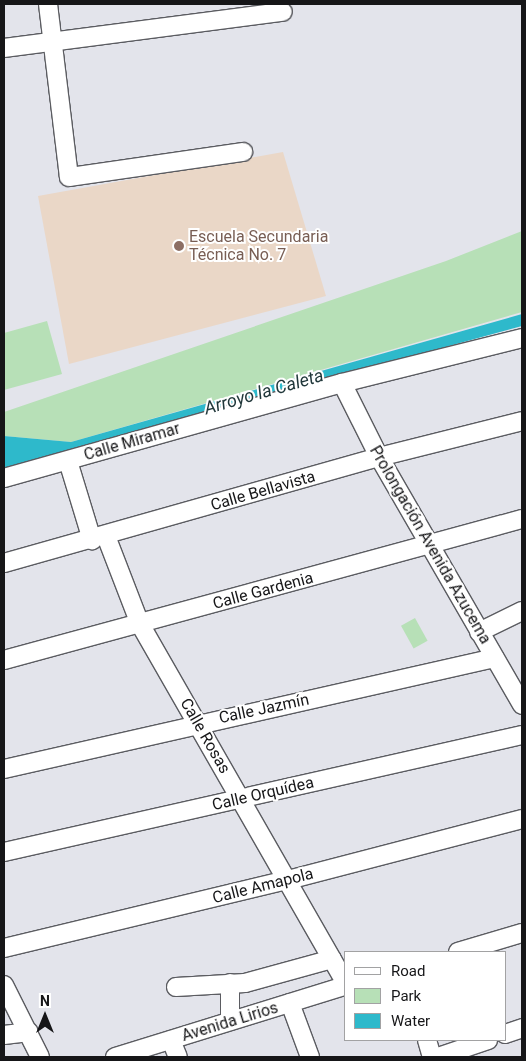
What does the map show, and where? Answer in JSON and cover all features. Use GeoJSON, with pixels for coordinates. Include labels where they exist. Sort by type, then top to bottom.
{"type":"FeatureCollection","features":[{"type":"Feature","properties":{"kind":"street"},"geometry":{"type":"LineString","coordinates":[[48,4],[69,178],[243,152]]}},
{"type":"Feature","properties":{"kind":"street"},"geometry":{"type":"LineString","coordinates":[[4,48],[283,12]]}},
{"type":"Feature","properties":{"kind":"street","name":"Calle Miramar"},"geometry":{"type":"LineString","coordinates":[[4,478],[342,383],[522,338]]}},
{"type":"Feature","properties":{"kind":"street","name":"Prolongación Avenida Azucema"},"geometry":{"type":"LineString","coordinates":[[342,383],[379,457],[479,632],[521,699]]}},
{"type":"Feature","properties":{"kind":"street","name":"Calle Bellavista"},"geometry":{"type":"LineString","coordinates":[[4,563],[99,538],[379,457],[522,421]]}},
{"type":"Feature","properties":{"kind":"street","name":"Calle Rosas"},"geometry":{"type":"LineString","coordinates":[[68,461],[99,538],[140,624],[344,980]]}},
{"type":"Feature","properties":{"kind":"street","name":"Calle Gardenia"},"geometry":{"type":"LineString","coordinates":[[4,660],[430,546],[522,519]]}},
{"type":"Feature","properties":{"kind":"street"},"geometry":{"type":"LineString","coordinates":[[479,632],[522,611]]}},
{"type":"Feature","properties":{"kind":"street","name":"Calle Jazmín"},"geometry":{"type":"LineString","coordinates":[[4,769],[197,723],[495,658]]}},
{"type":"Feature","properties":{"kind":"street","name":"Calle Orquídea"},"geometry":{"type":"LineString","coordinates":[[4,852],[242,800],[522,735]]}},
{"type":"Feature","properties":{"kind":"street","name":"Calle Amapola"},"geometry":{"type":"LineString","coordinates":[[4,948],[288,880],[522,820]]}},
{"type":"Feature","properties":{"kind":"street"},"geometry":{"type":"LineString","coordinates":[[462,951],[522,934]]}},
{"type":"Feature","properties":{"kind":"street"},"geometry":{"type":"LineString","coordinates":[[176,987],[245,983],[332,959]]}},
{"type":"Feature","properties":{"kind":"street"},"geometry":{"type":"LineString","coordinates":[[230,984],[230,1021]]}},
{"type":"Feature","properties":{"kind":"street"},"geometry":{"type":"LineString","coordinates":[[4,985],[40,1057]]}},
{"type":"Feature","properties":{"kind":"street","name":"Avenida Lirios"},"geometry":{"type":"LineString","coordinates":[[115,1057],[344,986]]}},
{"type":"Feature","properties":{"kind":"street"},"geometry":{"type":"LineString","coordinates":[[290,1003],[310,1057]]}},
{"type":"Feature","properties":{"kind":"street"},"geometry":{"type":"LineString","coordinates":[[506,1034],[522,1028]]}},
{"type":"Feature","properties":{"kind":"street"},"geometry":{"type":"LineString","coordinates":[[4,1035],[29,1032]]}},
{"type":"Feature","properties":{"kind":"street"},"geometry":{"type":"LineString","coordinates":[[171,1040],[178,1057]]}},
{"type":"Feature","properties":{"kind":"street"},"geometry":{"type":"LineString","coordinates":[[427,1041],[432,1057]]}},
{"type":"Feature","properties":{"kind":"street"},"geometry":{"type":"LineString","coordinates":[[438,1057],[485,1041]]}},
{"type":"Feature","properties":{"kind":"shaded area","name":"Escuela Secundaria Técnica No. 7"},"geometry":{"type":"Polygon","coordinates":[[[283,152],[326,296],[69,364],[38,196],[283,152]]]}},
{"type":"Feature","properties":{"kind":"green space"},"geometry":{"type":"Polygon","coordinates":[[[522,231],[522,312],[71,442],[4,436],[4,412],[446,261],[522,231]]]}},
{"type":"Feature","properties":{"kind":"green space"},"geometry":{"type":"Polygon","coordinates":[[[47,321],[62,374],[4,390],[4,333],[47,321]]]}},
{"type":"Feature","properties":{"kind":"green space"},"geometry":{"type":"Polygon","coordinates":[[[415,618],[428,641],[414,648],[401,626],[415,618]]]}},
{"type":"Feature","properties":{"kind":"water","name":"Arroyo la Caleta"},"geometry":{"type":"Polygon","coordinates":[[[522,314],[522,326],[4,468],[4,436],[71,442],[522,314]]]}},
{"type":"Feature","properties":{"kind":"place","name":"Escuela Secundaria Técnica No. 7"},"geometry":{"type":"Point","coordinates":[179,246]}}]}
